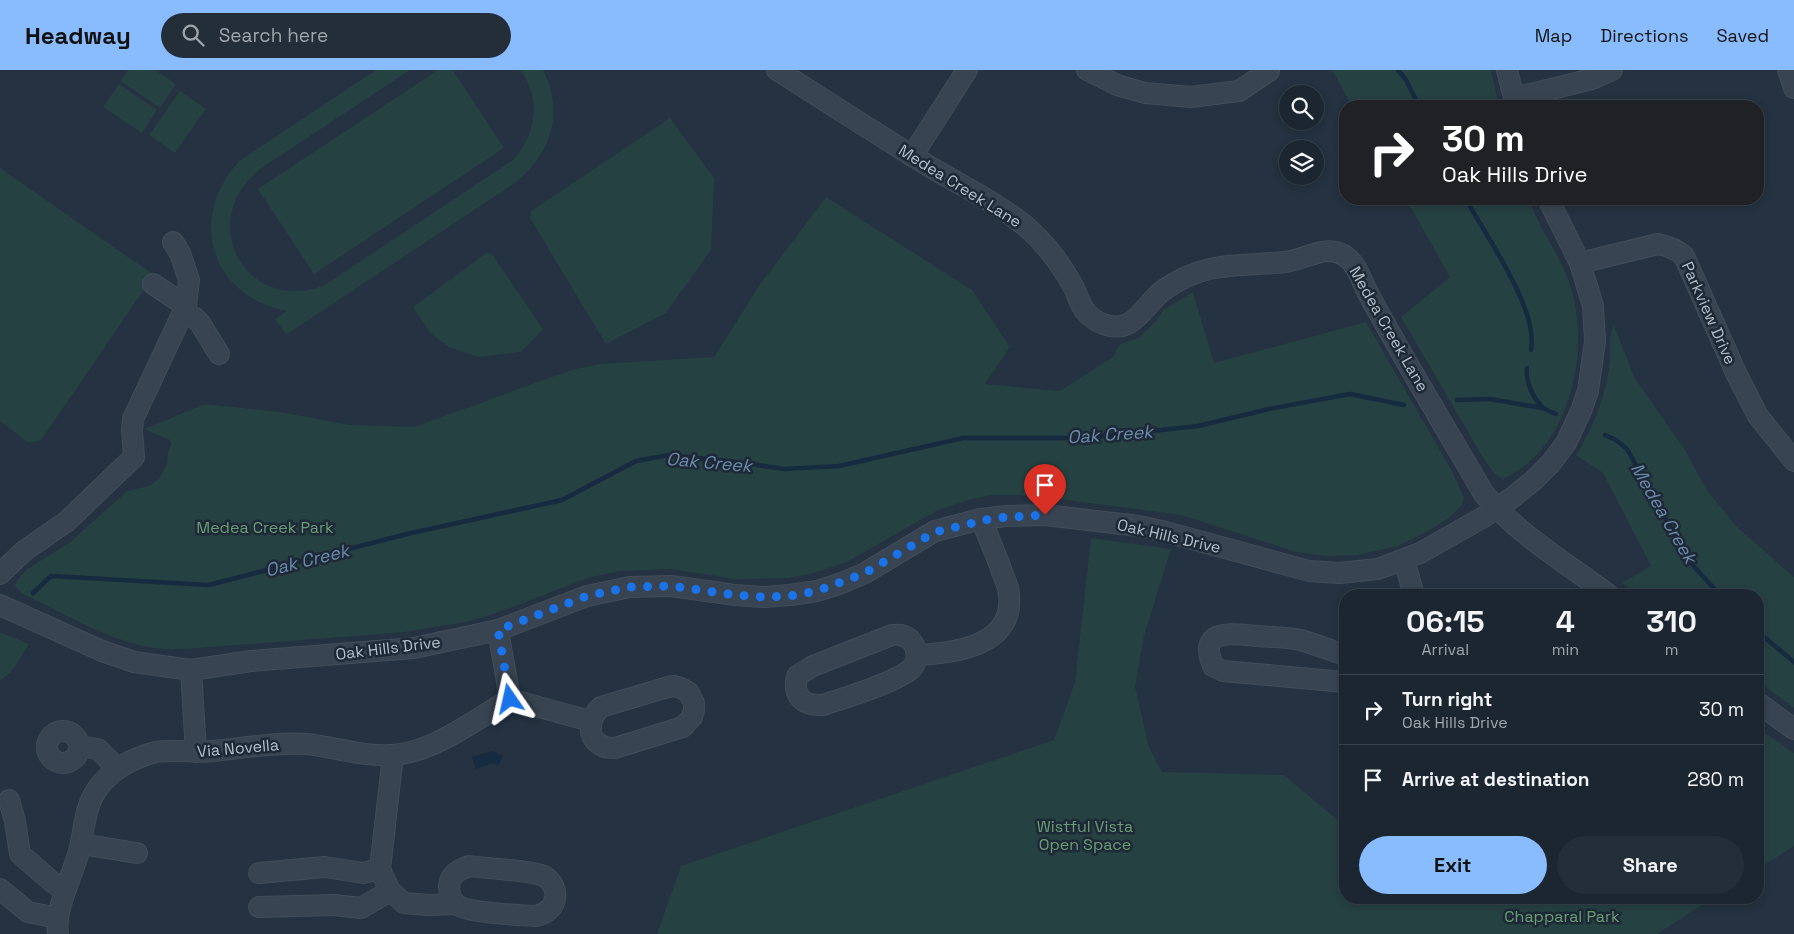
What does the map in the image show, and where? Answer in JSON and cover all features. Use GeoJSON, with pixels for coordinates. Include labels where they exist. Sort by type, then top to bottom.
{"type":"FeatureCollection","features":[{"type":"Feature","properties":{"kind":"street","name":"Medea Creek Lane"},"geometry":{"type":"LineString","coordinates":[[777,70],[912,156],[1012,216],[1031,231],[1055,258],[1074,288],[1085,312],[1093,320],[1106,325],[1120,326],[1134,321],[1142,314],[1153,298],[1164,289],[1202,270],[1227,264],[1288,262],[1326,250],[1344,255],[1357,267],[1366,291],[1484,494],[1522,532],[1601,589]]}},
{"type":"Feature","properties":{"kind":"street"},"geometry":{"type":"LineString","coordinates":[[912,156],[968,70]]}},
{"type":"Feature","properties":{"kind":"street"},"geometry":{"type":"LineString","coordinates":[[1087,70],[1117,85],[1145,93],[1192,97],[1239,91],[1269,71]]}},
{"type":"Feature","properties":{"kind":"street"},"geometry":{"type":"LineString","coordinates":[[1507,70],[1514,100]]}},
{"type":"Feature","properties":{"kind":"street"},"geometry":{"type":"LineString","coordinates":[[1522,100],[1592,79],[1612,70]]}},
{"type":"Feature","properties":{"kind":"street"},"geometry":{"type":"LineString","coordinates":[[1788,70],[1794,88]]}},
{"type":"Feature","properties":{"kind":"street","name":"Oak Hills Drive"},"geometry":{"type":"LineString","coordinates":[[0,605],[102,652],[134,662],[190,670],[251,661],[414,648],[498,630],[587,596],[630,587],[671,586],[764,597],[790,596],[817,591],[865,573],[935,532],[982,519],[1006,516],[1045,515],[1139,526],[1308,571],[1339,573],[1378,569],[1420,553],[1497,509],[1534,480],[1551,463],[1566,444],[1582,411],[1588,391],[1595,340],[1593,306],[1580,263],[1551,205]]}},
{"type":"Feature","properties":{"kind":"street"},"geometry":{"type":"LineString","coordinates":[[0,574],[24,551],[66,522],[134,457],[133,419],[184,310],[188,280],[180,253],[173,242]]}},
{"type":"Feature","properties":{"kind":"street","name":"Parkview Drive"},"geometry":{"type":"LineString","coordinates":[[1580,263],[1658,244],[1668,245],[1684,256],[1745,392],[1758,416],[1784,451],[1794,461]]}},
{"type":"Feature","properties":{"kind":"street"},"geometry":{"type":"LineString","coordinates":[[153,284],[200,323],[218,354]]}},
{"type":"Feature","properties":{"kind":"street"},"geometry":{"type":"LineString","coordinates":[[917,655],[947,653],[979,645],[994,635],[1005,619],[1009,601],[1008,587],[982,519]]}},
{"type":"Feature","properties":{"kind":"street"},"geometry":{"type":"LineString","coordinates":[[1404,560],[1412,589]]}},
{"type":"Feature","properties":{"kind":"street"},"geometry":{"type":"LineString","coordinates":[[498,630],[510,699],[590,721]]}},
{"type":"Feature","properties":{"kind":"street"},"geometry":{"type":"LineString","coordinates":[[1339,653],[1298,640],[1227,633],[1215,638],[1210,645],[1208,654],[1213,666],[1223,671],[1339,681]]}},
{"type":"Feature","properties":{"kind":"street"},"geometry":{"type":"LineString","coordinates":[[892,635],[903,635],[910,639],[915,645],[917,655],[913,667],[898,678],[823,705],[813,706],[807,704],[796,691],[795,683],[797,676],[813,666],[892,635]]}},
{"type":"Feature","properties":{"kind":"street"},"geometry":{"type":"LineString","coordinates":[[190,670],[196,752]]}},
{"type":"Feature","properties":{"kind":"street"},"geometry":{"type":"LineString","coordinates":[[675,686],[683,689],[689,693],[694,703],[692,718],[683,727],[615,748],[604,747],[596,742],[590,732],[590,721],[601,707],[668,687],[675,686]]}},
{"type":"Feature","properties":{"kind":"street","name":"Via Novella"},"geometry":{"type":"LineString","coordinates":[[58,926],[65,891],[74,868],[80,844],[85,815],[93,795],[117,768],[157,752],[196,752],[285,743],[308,744],[370,754],[393,755],[416,751],[434,744],[510,699]]}},
{"type":"Feature","properties":{"kind":"street"},"geometry":{"type":"LineString","coordinates":[[1764,708],[1794,730]]}},
{"type":"Feature","properties":{"kind":"street"},"geometry":{"type":"LineString","coordinates":[[79,746],[98,749],[117,768]]}},
{"type":"Feature","properties":{"kind":"street"},"geometry":{"type":"LineString","coordinates":[[393,755],[380,869],[390,891],[404,902],[428,905],[456,904],[466,909],[536,916],[542,915],[549,910],[555,901],[556,894],[552,883],[542,875],[469,866],[458,870],[450,881],[449,892],[456,904]]}},
{"type":"Feature","properties":{"kind":"street"},"geometry":{"type":"LineString","coordinates":[[9,800],[15,821],[20,854],[65,891]]}},
{"type":"Feature","properties":{"kind":"street"},"geometry":{"type":"LineString","coordinates":[[80,844],[138,853]]}},
{"type":"Feature","properties":{"kind":"street"},"geometry":{"type":"LineString","coordinates":[[259,873],[325,867],[363,873],[380,869]]}},
{"type":"Feature","properties":{"kind":"street"},"geometry":{"type":"LineString","coordinates":[[0,889],[28,912],[58,926]]}},
{"type":"Feature","properties":{"kind":"street"},"geometry":{"type":"LineString","coordinates":[[259,907],[334,906],[361,908],[390,891]]}},
{"type":"Feature","properties":{"kind":"green space"},"geometry":{"type":"Polygon","coordinates":[[[128,70],[155,70],[176,84],[160,108],[120,81],[128,70]]]}},
{"type":"Feature","properties":{"kind":"green space"},"geometry":{"type":"Polygon","coordinates":[[[376,70],[410,70],[260,169],[241,190],[231,213],[231,236],[238,257],[252,275],[271,287],[295,291],[323,286],[513,160],[527,139],[531,128],[534,104],[527,81],[520,70],[543,70],[550,86],[553,101],[551,132],[538,159],[515,183],[286,335],[275,319],[287,311],[261,303],[240,289],[224,272],[215,252],[211,230],[214,206],[223,183],[239,161],[376,70]]]}},
{"type":"Feature","properties":{"kind":"green space"},"geometry":{"type":"Polygon","coordinates":[[[438,70],[453,70],[504,148],[314,274],[258,189],[438,70]]]}},
{"type":"Feature","properties":{"kind":"green space"},"geometry":{"type":"Polygon","coordinates":[[[1332,70],[1491,70],[1498,100],[1349,100],[1332,70]]]}},
{"type":"Feature","properties":{"kind":"green space"},"geometry":{"type":"Polygon","coordinates":[[[119,84],[157,110],[142,133],[103,107],[119,84]]]}},
{"type":"Feature","properties":{"kind":"green space"},"geometry":{"type":"Polygon","coordinates":[[[180,91],[206,109],[175,153],[149,135],[180,91]]]}},
{"type":"Feature","properties":{"kind":"green space"},"geometry":{"type":"Polygon","coordinates":[[[670,118],[714,178],[711,250],[666,313],[606,344],[530,218],[531,211],[670,118]]]}},
{"type":"Feature","properties":{"kind":"green space"},"geometry":{"type":"Polygon","coordinates":[[[0,168],[154,275],[41,440],[29,443],[0,421],[0,168]]]}},
{"type":"Feature","properties":{"kind":"green space","name":"Medea Creek Park"},"geometry":{"type":"Polygon","coordinates":[[[826,197],[972,290],[1010,347],[985,384],[1060,391],[1113,357],[1120,344],[1139,338],[1156,321],[1163,310],[1193,292],[1214,363],[1366,322],[1452,471],[1464,498],[1462,505],[1449,518],[1398,546],[1357,555],[1326,556],[1296,552],[1182,515],[1018,495],[992,495],[938,510],[847,562],[817,572],[790,578],[735,579],[671,569],[620,571],[588,578],[494,614],[466,622],[405,632],[192,648],[154,648],[131,643],[83,624],[21,593],[15,586],[17,580],[27,569],[69,543],[127,491],[149,486],[159,479],[167,464],[170,440],[144,429],[205,404],[280,412],[350,425],[414,427],[571,370],[600,364],[714,357],[761,283],[826,197]]]}},
{"type":"Feature","properties":{"kind":"green space"},"geometry":{"type":"Polygon","coordinates":[[[1409,205],[1532,205],[1564,270],[1573,295],[1577,320],[1578,347],[1575,374],[1568,400],[1558,425],[1544,447],[1525,465],[1503,479],[1495,474],[1485,461],[1401,317],[1450,277],[1409,205]]]}},
{"type":"Feature","properties":{"kind":"green space"},"geometry":{"type":"Polygon","coordinates":[[[486,253],[492,254],[543,329],[521,352],[479,357],[449,347],[431,334],[413,307],[486,253]]]}},
{"type":"Feature","properties":{"kind":"green space"},"geometry":{"type":"Polygon","coordinates":[[[1614,325],[1634,377],[1685,450],[1706,489],[1737,527],[1794,577],[1794,708],[1764,686],[1764,589],[1630,589],[1622,583],[1651,566],[1603,473],[1576,455],[1594,421],[1603,397],[1610,360],[1614,325]]]}},
{"type":"Feature","properties":{"kind":"green space","name":"Wistful Vista Open Space"},"geometry":{"type":"Polygon","coordinates":[[[1091,538],[1171,549],[1144,636],[1135,687],[1149,747],[1162,772],[1284,775],[1339,821],[1339,904],[1704,904],[1657,934],[657,934],[681,866],[1054,740],[1075,682],[1091,538]]]}},
{"type":"Feature","properties":{"kind":"green space"},"geometry":{"type":"Polygon","coordinates":[[[0,632],[29,644],[12,671],[0,681],[0,632]]]}},
{"type":"Feature","properties":{"kind":"green space"},"geometry":{"type":"Polygon","coordinates":[[[1764,732],[1794,753],[1794,846],[1764,865],[1764,732]]]}},
{"type":"Feature","properties":{"kind":"water"},"geometry":{"type":"Polygon","coordinates":[[[493,751],[503,756],[498,766],[493,763],[476,769],[472,757],[493,751]]]}},
{"type":"Feature","properties":{"kind":"waterway","name":"Medea Creek"},"geometry":{"type":"LineString","coordinates":[[1398,70],[1406,80],[1416,100]]}},
{"type":"Feature","properties":{"kind":"waterway","name":"Medea Creek"},"geometry":{"type":"LineString","coordinates":[[1470,205],[1519,294],[1527,314],[1531,333],[1531,350]]}},
{"type":"Feature","properties":{"kind":"waterway","name":"Medea Creek"},"geometry":{"type":"LineString","coordinates":[[1527,368],[1528,383],[1535,398],[1548,411],[1556,414]]}},
{"type":"Feature","properties":{"kind":"waterway","name":"Oak Creek"},"geometry":{"type":"LineString","coordinates":[[33,593],[51,576],[209,585],[407,534],[562,500],[636,461],[669,455],[785,469],[839,466],[963,438],[1087,438],[1198,426],[1269,409],[1350,394],[1404,405]]}},
{"type":"Feature","properties":{"kind":"waterway","name":"Oak Creek"},"geometry":{"type":"LineString","coordinates":[[1457,400],[1490,399],[1542,408]]}},
{"type":"Feature","properties":{"kind":"waterway","name":"Medea Creek"},"geometry":{"type":"LineString","coordinates":[[1605,435],[1616,440],[1627,449],[1689,561],[1715,589]]}},
{"type":"Feature","properties":{"kind":"waterway","name":"Medea Creek"},"geometry":{"type":"LineString","coordinates":[[1764,637],[1794,662]]}},
{"type":"Feature","properties":{"kind":"route"},"geometry":{"type":"LineString","coordinates":[[510,699],[498,630],[587,596],[630,587],[657,586],[671,586],[735,595],[790,596],[817,591],[865,573],[935,532],[982,519],[1045,515]]}},
{"type":"Feature","properties":{"kind":"park label","name":"Chapparal Park"},"geometry":{"type":"Point","coordinates":[1562,916]}}]}
